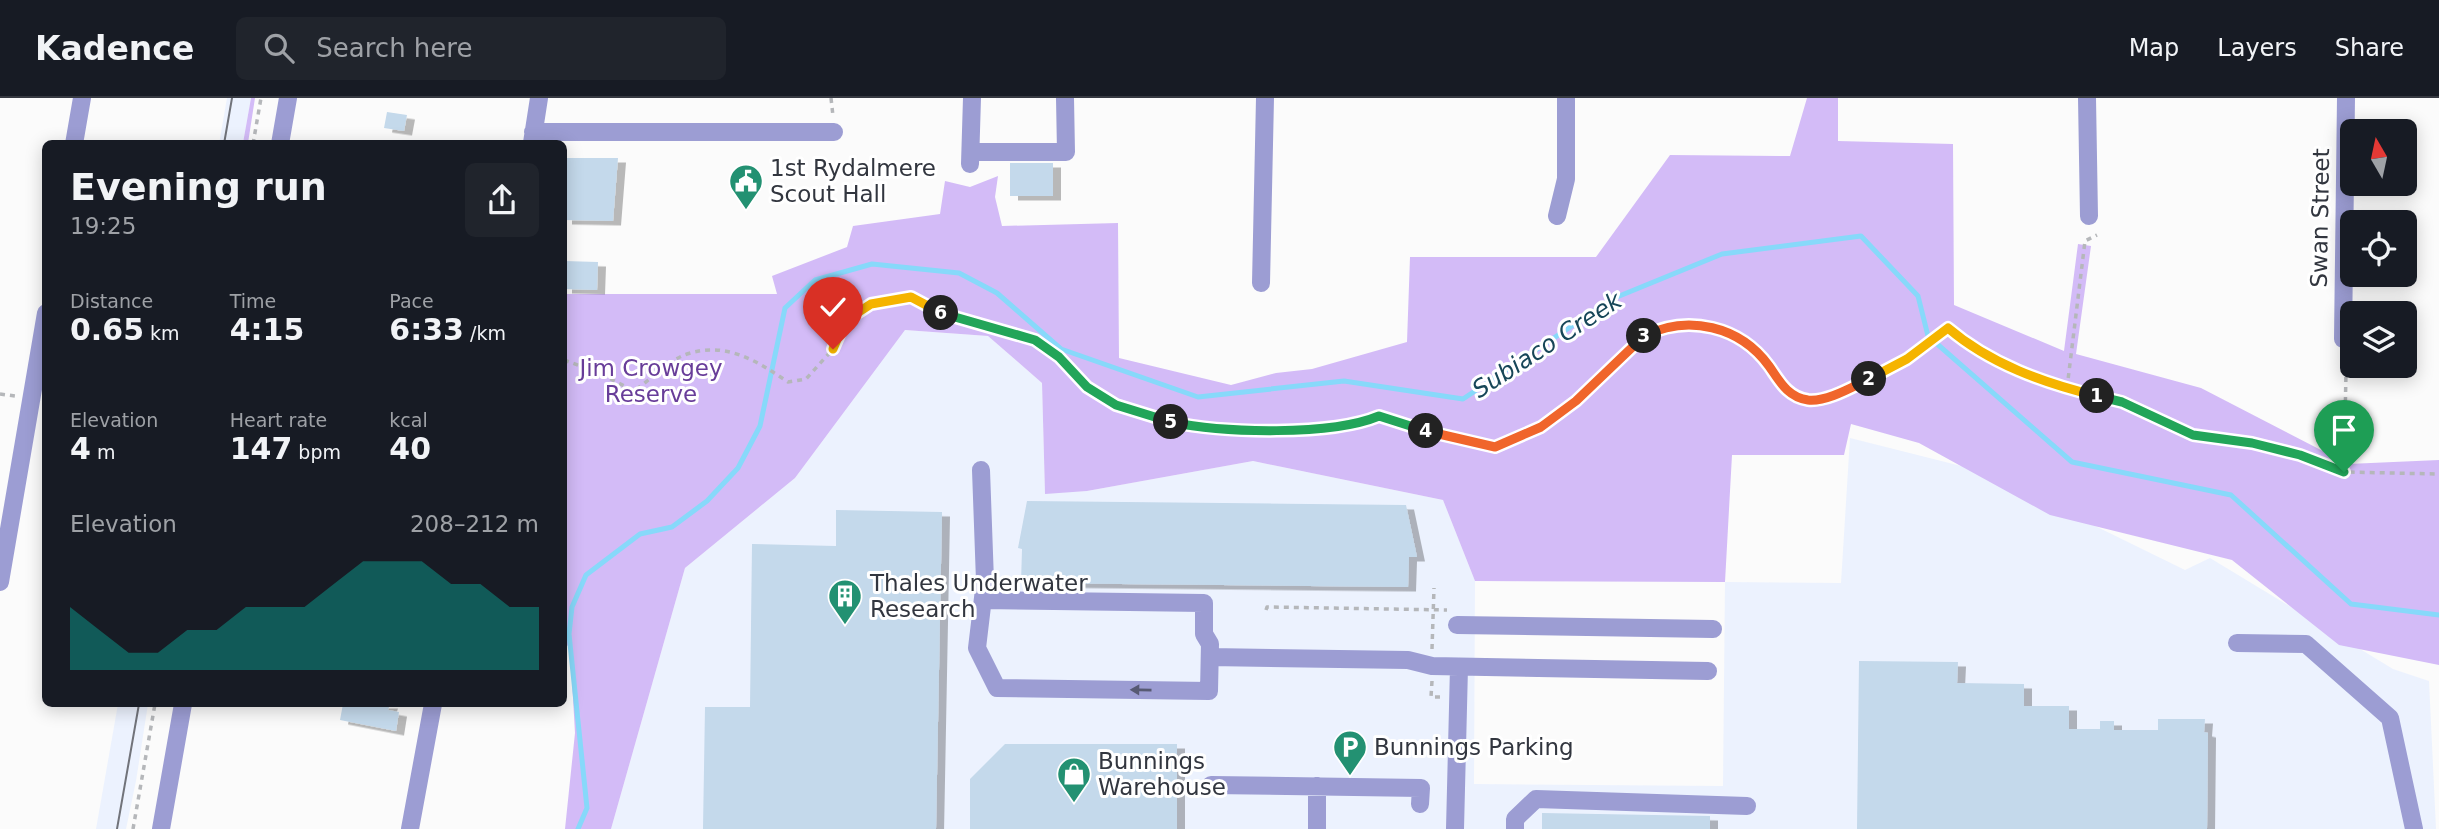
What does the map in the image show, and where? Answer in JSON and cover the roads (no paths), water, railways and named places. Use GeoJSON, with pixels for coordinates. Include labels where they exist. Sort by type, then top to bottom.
{"type":"FeatureCollection","features":[{"type":"Feature","properties":{"kind":"street"},"geometry":{"type":"LineString","coordinates":[[75,140],[82,98]]}},
{"type":"Feature","properties":{"kind":"street"},"geometry":{"type":"LineString","coordinates":[[281,140],[288,98]]}},
{"type":"Feature","properties":{"kind":"street"},"geometry":{"type":"LineString","coordinates":[[539,98],[532,138],[834,132]]}},
{"type":"Feature","properties":{"kind":"street"},"geometry":{"type":"LineString","coordinates":[[972,98],[970,158],[1066,152],[1065,98]]}},
{"type":"Feature","properties":{"kind":"street"},"geometry":{"type":"LineString","coordinates":[[1262,283],[1265,98]]}},
{"type":"Feature","properties":{"kind":"street"},"geometry":{"type":"LineString","coordinates":[[1557,216],[1566,179],[1566,98]]}},
{"type":"Feature","properties":{"kind":"street"},"geometry":{"type":"LineString","coordinates":[[2087,98],[2089,216]]}},
{"type":"Feature","properties":{"kind":"street","name":"Swan Street"},"geometry":{"type":"LineString","coordinates":[[2343,301],[2346,98]]}},
{"type":"Feature","properties":{"kind":"street"},"geometry":{"type":"LineString","coordinates":[[0,582],[42,336]]}},
{"type":"Feature","properties":{"kind":"street"},"geometry":{"type":"LineString","coordinates":[[981,470],[985,600],[977,648],[997,688],[1209,691],[1210,644],[1204,634],[1204,603],[985,600]]}},
{"type":"Feature","properties":{"kind":"street"},"geometry":{"type":"LineString","coordinates":[[1461,625],[1713,629]]}},
{"type":"Feature","properties":{"kind":"street"},"geometry":{"type":"LineString","coordinates":[[2237,643],[2306,644],[2390,718],[2414,829]]}},
{"type":"Feature","properties":{"kind":"street"},"geometry":{"type":"LineString","coordinates":[[1210,657],[1408,660],[1432,666],[1460,667],[1707,671]]}},
{"type":"Feature","properties":{"kind":"street"},"geometry":{"type":"LineString","coordinates":[[1455,829],[1460,667]]}},
{"type":"Feature","properties":{"kind":"street"},"geometry":{"type":"LineString","coordinates":[[161,829],[182,707]]}},
{"type":"Feature","properties":{"kind":"street"},"geometry":{"type":"LineString","coordinates":[[410,829],[432,707]]}},
{"type":"Feature","properties":{"kind":"street"},"geometry":{"type":"LineString","coordinates":[[1211,785],[1421,788],[1420,804]]}},
{"type":"Feature","properties":{"kind":"street"},"geometry":{"type":"LineString","coordinates":[[1317,786],[1317,829]]}},
{"type":"Feature","properties":{"kind":"street"},"geometry":{"type":"LineString","coordinates":[[1514,829],[1515,819],[1536,799],[1747,806]]}},
{"type":"Feature","properties":{"kind":"waterway","name":"Subiaco Creek"},"geometry":{"type":"LineString","coordinates":[[578,829],[587,808],[569,634],[572,607],[586,575],[640,534],[672,527],[707,501],[738,468],[760,426],[785,308],[815,280],[872,264],[959,273],[997,293],[1061,349],[1198,397],[1344,381],[1463,399],[1612,299],[1722,254],[1861,236],[1918,296],[1928,336],[2072,462],[2231,495],[2351,604],[2439,615]]}},
{"type":"Feature","properties":{"kind":"tram line"},"geometry":{"type":"LineString","coordinates":[[225,140],[232,98]]}},
{"type":"Feature","properties":{"kind":"tram line"},"geometry":{"type":"LineString","coordinates":[[117,829],[138,707]]}},
{"type":"Feature","properties":{"kind":"place","name":"1st Rydalmere Scout Hall"},"geometry":{"type":"Point","coordinates":[746,211]}},
{"type":"Feature","properties":{"kind":"place","name":"Thales Underwater Research"},"geometry":{"type":"Point","coordinates":[845,626]}},
{"type":"Feature","properties":{"kind":"place","name":"Bunnings Parking"},"geometry":{"type":"Point","coordinates":[1350,777]}},
{"type":"Feature","properties":{"kind":"place","name":"Bunnings Warehouse"},"geometry":{"type":"Point","coordinates":[1074,804]}},
{"type":"Feature","properties":{"kind":"park label","name":"Jim Crowgey Reserve"},"geometry":{"type":"Point","coordinates":[651,381]}}]}
